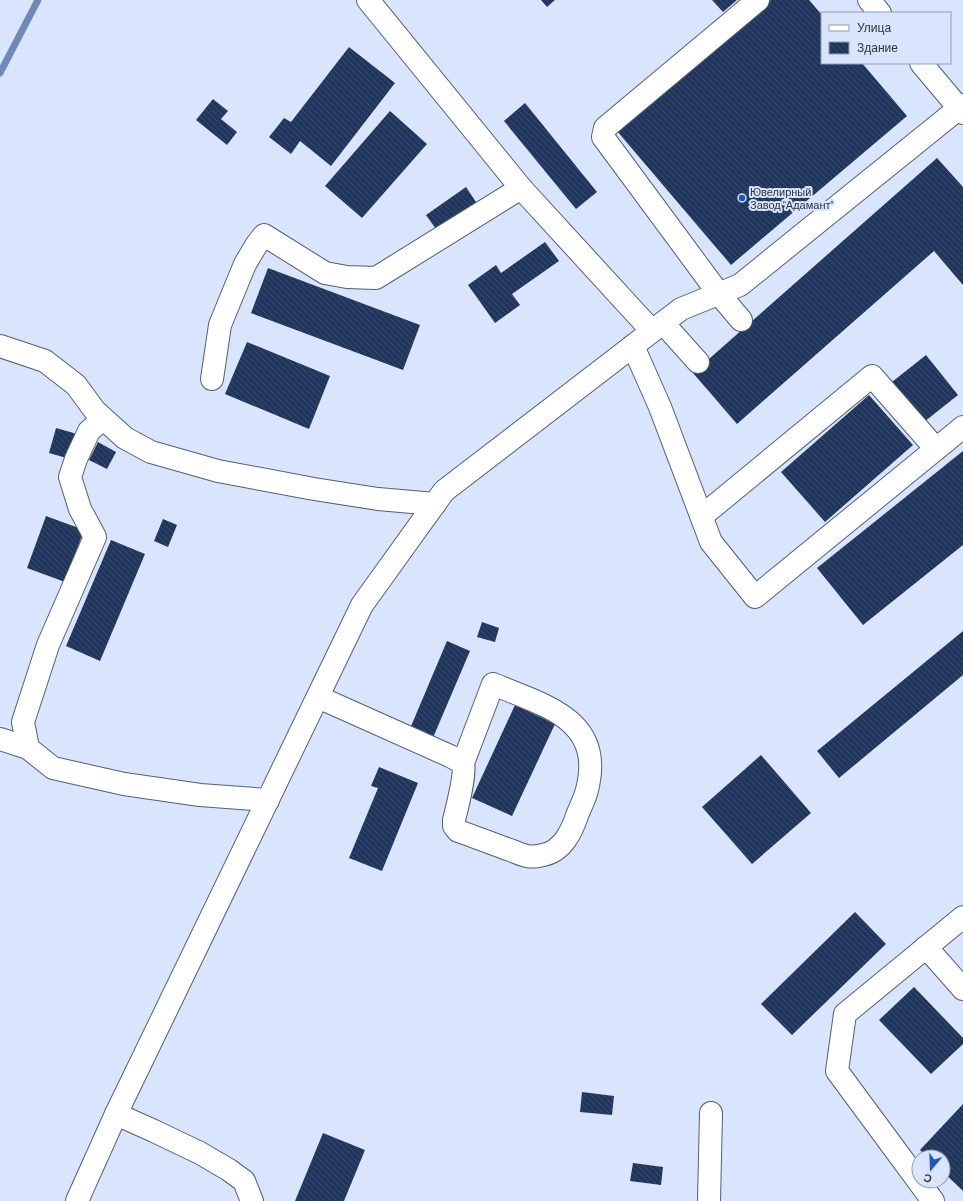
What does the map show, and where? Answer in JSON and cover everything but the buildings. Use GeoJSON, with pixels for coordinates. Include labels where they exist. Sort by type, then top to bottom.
{"type":"FeatureCollection","features":[{"type":"Feature","properties":{"kind":"street"},"geometry":{"type":"LineString","coordinates":[[368,0],[521,188],[657,327],[698,362]]}},
{"type":"Feature","properties":{"kind":"street"},"geometry":{"type":"LineString","coordinates":[[741,320],[719,294],[603,137],[605,128],[758,0]]}},
{"type":"Feature","properties":{"kind":"street"},"geometry":{"type":"LineString","coordinates":[[869,0],[879,12]]}},
{"type":"Feature","properties":{"kind":"street"},"geometry":{"type":"LineString","coordinates":[[77,1201],[116,1114],[362,605],[444,491],[681,309],[740,285],[962,109],[922,64]]}},
{"type":"Feature","properties":{"kind":"street"},"geometry":{"type":"LineString","coordinates":[[212,379],[220,325],[245,264],[264,235],[325,273],[347,277],[376,278],[521,188]]}},
{"type":"Feature","properties":{"kind":"street"},"geometry":{"type":"LineString","coordinates":[[0,346],[45,361],[76,386],[95,411],[125,438],[151,452],[218,471],[314,489],[378,499],[435,504]]}},
{"type":"Feature","properties":{"kind":"street"},"geometry":{"type":"LineString","coordinates":[[633,346],[660,407],[711,542],[755,597],[963,427]]}},
{"type":"Feature","properties":{"kind":"street"},"geometry":{"type":"LineString","coordinates":[[702,516],[872,376],[936,449]]}},
{"type":"Feature","properties":{"kind":"street"},"geometry":{"type":"LineString","coordinates":[[28,748],[23,722],[48,645],[95,537],[80,509],[70,477],[76,459],[89,431],[103,419]]}},
{"type":"Feature","properties":{"kind":"street"},"geometry":{"type":"LineString","coordinates":[[318,697],[450,756],[462,763],[464,767],[454,820],[454,826],[458,832],[528,856],[543,856],[558,848],[572,832],[587,791],[590,769],[590,752],[577,728],[563,716],[493,684],[462,763]]}},
{"type":"Feature","properties":{"kind":"street"},"geometry":{"type":"LineString","coordinates":[[0,739],[28,748],[53,768],[124,784],[200,795],[268,800]]}},
{"type":"Feature","properties":{"kind":"street"},"geometry":{"type":"LineString","coordinates":[[933,1201],[837,1072],[845,1014],[963,917]]}},
{"type":"Feature","properties":{"kind":"street"},"geometry":{"type":"LineString","coordinates":[[926,947],[963,989]]}},
{"type":"Feature","properties":{"kind":"street"},"geometry":{"type":"LineString","coordinates":[[709,1201],[711,1113]]}},
{"type":"Feature","properties":{"kind":"street"},"geometry":{"type":"LineString","coordinates":[[116,1114],[174,1140],[229,1170],[244,1180],[252,1201]]}},
{"type":"Feature","properties":{"kind":"waterway"},"geometry":{"type":"LineString","coordinates":[[0,73],[38,0]]}},
{"type":"Feature","properties":{"kind":"place","name":"Ювелирный Завод \"Адамант\""},"geometry":{"type":"Point","coordinates":[742,198]}}]}
